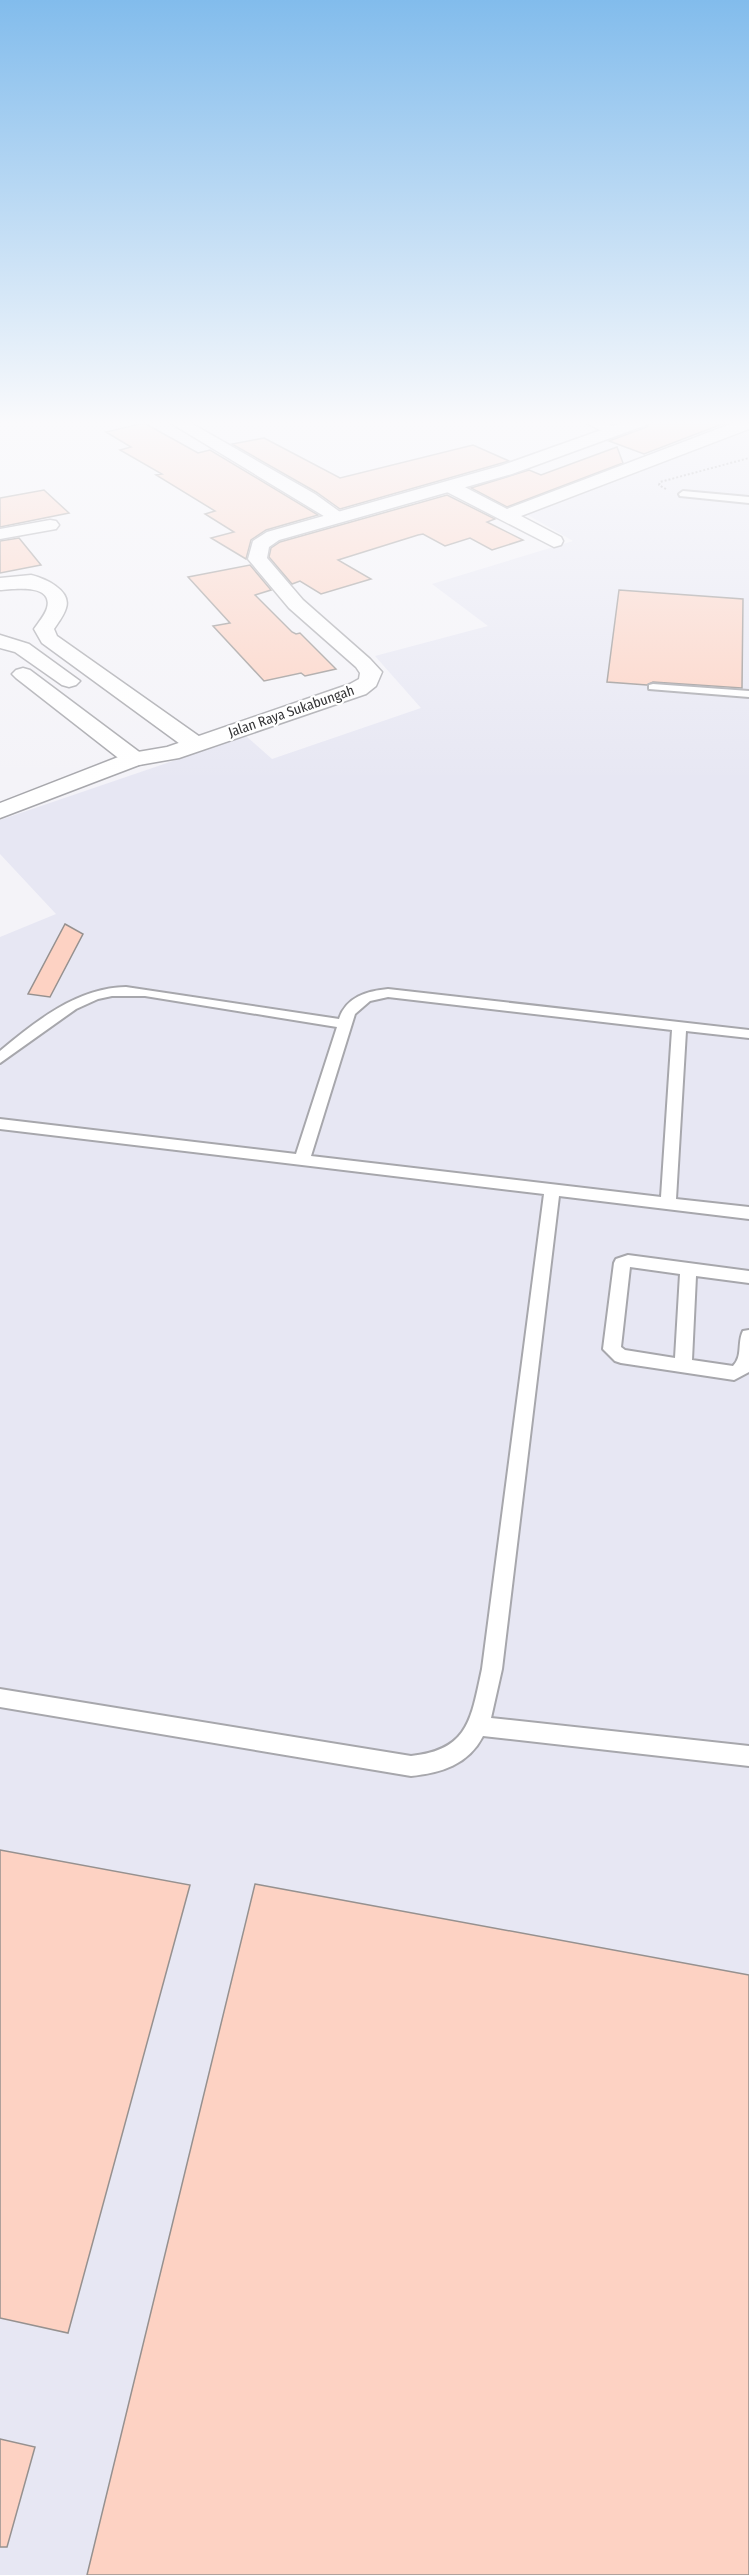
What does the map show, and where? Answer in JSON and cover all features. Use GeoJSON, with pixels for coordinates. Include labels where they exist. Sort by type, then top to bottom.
{"type":"FeatureCollection","features":[{"type":"Feature","properties":{"kind":"street","name":"Jalan Raya Sukabungah"},"geometry":{"type":"LineString","coordinates":[[0,811],[134,759],[171,753],[358,689],[369,682],[371,672],[363,663],[296,604],[257,559],[260,545],[264,542]]}},
{"type":"Feature","properties":{"kind":"street"},"geometry":{"type":"LineString","coordinates":[[0,584],[31,580],[47,588],[56,599],[57,607],[44,629],[1,642]]}},
{"type":"Feature","properties":{"kind":"street"},"geometry":{"type":"LineString","coordinates":[[44,629],[49,639],[195,744]]}},
{"type":"Feature","properties":{"kind":"street"},"geometry":{"type":"LineString","coordinates":[[1,642],[22,648],[87,694]]}},
{"type":"Feature","properties":{"kind":"street"},"geometry":{"type":"LineString","coordinates":[[6,665],[20,672],[134,759]]}},
{"type":"Feature","properties":{"kind":"street"},"geometry":{"type":"LineString","coordinates":[[143,733],[171,753]]}},
{"type":"Feature","properties":{"kind":"lane"},"geometry":{"type":"LineString","coordinates":[[653,687],[749,694]]}},
{"type":"Feature","properties":{"kind":"lane"},"geometry":{"type":"LineString","coordinates":[[0,1058],[78,1003],[93,996],[115,991],[145,992],[344,1024]]}},
{"type":"Feature","properties":{"kind":"lane"},"geometry":{"type":"LineString","coordinates":[[302,1159],[344,1024],[355,1003],[363,997],[388,993],[749,1034]]}},
{"type":"Feature","properties":{"kind":"lane"},"geometry":{"type":"LineString","coordinates":[[668,1203],[679,1026]]}},
{"type":"Feature","properties":{"kind":"lane"},"geometry":{"type":"LineString","coordinates":[[0,1124],[749,1213]]}},
{"type":"Feature","properties":{"kind":"lane"},"geometry":{"type":"LineString","coordinates":[[0,1698],[411,1766],[438,1763],[462,1751],[479,1726],[492,1669],[552,1189]]}},
{"type":"Feature","properties":{"kind":"lane"},"geometry":{"type":"LineString","coordinates":[[749,1277],[622,1263],[612,1349],[618,1355],[728,1373],[739,1371],[748,1360],[749,1336]]}},
{"type":"Feature","properties":{"kind":"lane"},"geometry":{"type":"LineString","coordinates":[[683,1366],[688,1269]]}},
{"type":"Feature","properties":{"kind":"lane"},"geometry":{"type":"LineString","coordinates":[[479,1726],[749,1756]]}},
{"type":"Feature","properties":{"kind":"shaded area"},"geometry":{"type":"Polygon","coordinates":[[[569,542],[749,542],[749,2575],[0,2575],[0,937],[56,914],[0,854],[0,820],[246,736],[272,759],[421,708],[375,656],[488,626],[432,584],[569,542]]]}},
{"type":"Feature","properties":{"kind":"building"},"geometry":{"type":"Polygon","coordinates":[[[0,542],[22,542],[41,565],[0,573],[0,542]]]}},
{"type":"Feature","properties":{"kind":"building"},"geometry":{"type":"Polygon","coordinates":[[[218,542],[250,542],[246,559],[218,542]]]}},
{"type":"Feature","properties":{"kind":"building"},"geometry":{"type":"Polygon","coordinates":[[[280,542],[395,542],[338,560],[371,579],[321,594],[300,581],[292,584],[269,557],[271,548],[280,542]]]}},
{"type":"Feature","properties":{"kind":"building"},"geometry":{"type":"Polygon","coordinates":[[[438,542],[457,542],[445,546],[438,542]]]}},
{"type":"Feature","properties":{"kind":"building"},"geometry":{"type":"Polygon","coordinates":[[[478,542],[516,542],[492,550],[478,542]]]}},
{"type":"Feature","properties":{"kind":"building"},"geometry":{"type":"Polygon","coordinates":[[[250,565],[271,590],[255,595],[292,632],[300,633],[336,669],[305,676],[301,673],[264,681],[213,626],[230,623],[188,577],[250,565]]]}},
{"type":"Feature","properties":{"kind":"building"},"geometry":{"type":"Polygon","coordinates":[[[619,590],[743,599],[742,688],[653,682],[647,685],[607,682],[619,590]]]}},
{"type":"Feature","properties":{"kind":"building"},"geometry":{"type":"Polygon","coordinates":[[[65,924],[83,934],[50,997],[28,994],[65,924]]]}},
{"type":"Feature","properties":{"kind":"building"},"geometry":{"type":"Polygon","coordinates":[[[0,1850],[190,1885],[68,2333],[0,2318],[0,1850]]]}},
{"type":"Feature","properties":{"kind":"building"},"geometry":{"type":"Polygon","coordinates":[[[255,1884],[749,1975],[749,2575],[87,2575],[255,1884]]]}},
{"type":"Feature","properties":{"kind":"building"},"geometry":{"type":"Polygon","coordinates":[[[0,2439],[35,2447],[7,2547],[0,2547],[0,2439]]]}}]}
